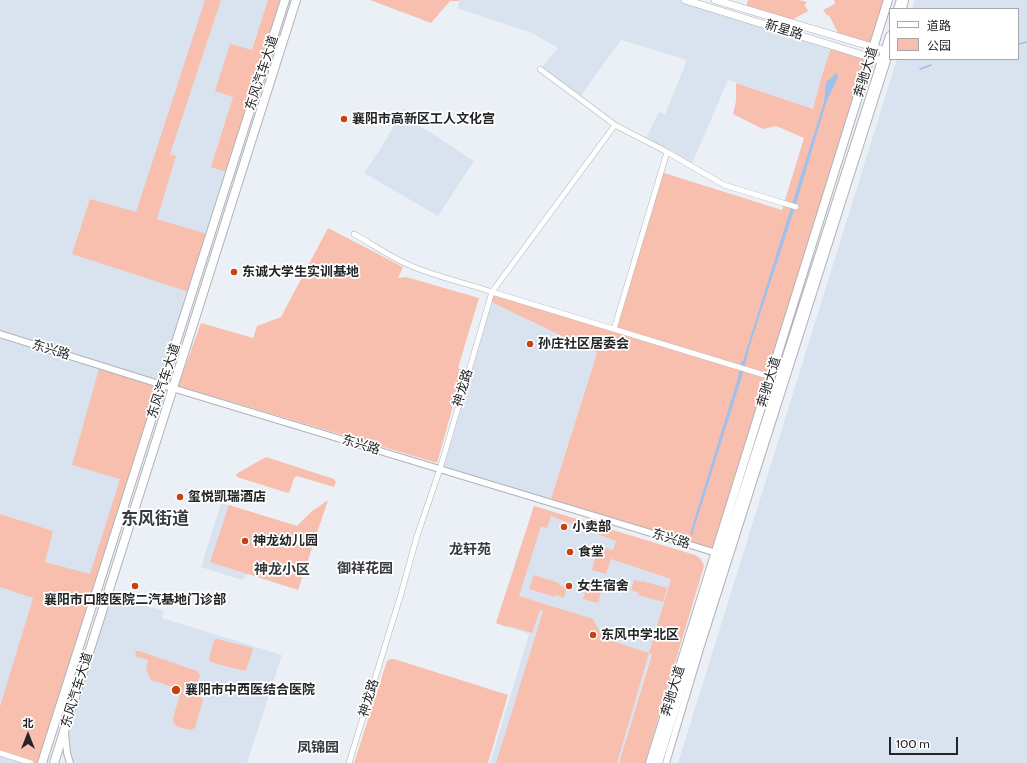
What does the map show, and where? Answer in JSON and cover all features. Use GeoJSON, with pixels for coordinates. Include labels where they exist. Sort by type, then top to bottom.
{"type":"FeatureCollection","features":[{"type":"Feature","properties":{"kind":"main road","name":"东风汽车大道"},"geometry":{"type":"LineString","coordinates":[[42,763],[285,0]]}},
{"type":"Feature","properties":{"kind":"main road","name":"东风汽车大道"},"geometry":{"type":"LineString","coordinates":[[54,763],[296,0]]}},
{"type":"Feature","properties":{"kind":"main road","name":"新星路"},"geometry":{"type":"LineString","coordinates":[[685,0],[870,57],[882,66]]}},
{"type":"Feature","properties":{"kind":"main road","name":"新星路"},"geometry":{"type":"LineString","coordinates":[[715,0],[888,51]]}},
{"type":"Feature","properties":{"kind":"main road","name":"奔驰大道"},"geometry":{"type":"LineString","coordinates":[[658,763],[710,607],[719,554],[771,377],[888,0]]}},
{"type":"Feature","properties":{"kind":"main road","name":"奔驰大道"},"geometry":{"type":"LineString","coordinates":[[650,763],[888,51]]}},
{"type":"Feature","properties":{"kind":"street"},"geometry":{"type":"LineString","coordinates":[[666,763],[710,607],[882,66]]}},
{"type":"Feature","properties":{"kind":"street"},"geometry":{"type":"LineString","coordinates":[[540,69],[615,125],[667,152],[724,185],[796,207]]}},
{"type":"Feature","properties":{"kind":"street"},"geometry":{"type":"LineString","coordinates":[[492,292],[615,125]]}},
{"type":"Feature","properties":{"kind":"street"},"geometry":{"type":"LineString","coordinates":[[614,329],[667,152]]}},
{"type":"Feature","properties":{"kind":"street"},"geometry":{"type":"LineString","coordinates":[[354,234],[407,264],[450,280],[470,284],[771,377]]}},
{"type":"Feature","properties":{"kind":"street","name":"神龙路"},"geometry":{"type":"LineString","coordinates":[[349,763],[418,536],[440,469],[492,292]]}},
{"type":"Feature","properties":{"kind":"street","name":"东兴路"},"geometry":{"type":"LineString","coordinates":[[0,334],[162,385],[719,554]]}},
{"type":"Feature","properties":{"kind":"street"},"geometry":{"type":"LineString","coordinates":[[64,731],[70,763]]}},
{"type":"Feature","properties":{"kind":"street"},"geometry":{"type":"LineString","coordinates":[[0,753],[31,763]]}},
{"type":"Feature","properties":{"kind":"shaded area"},"geometry":{"type":"Polygon","coordinates":[[[0,0],[285,0],[42,763],[0,763],[0,0]]]}},
{"type":"Feature","properties":{"kind":"shaded area"},"geometry":{"type":"Polygon","coordinates":[[[460,0],[685,0],[832,45],[813,109],[728,80],[691,166],[645,140],[659,112],[665,114],[687,60],[621,40],[579,98],[540,69],[558,48],[532,33],[457,8],[460,0]]]}},
{"type":"Feature","properties":{"kind":"shaded area"},"geometry":{"type":"Polygon","coordinates":[[[915,0],[1027,0],[1027,763],[678,763],[897,60],[1019,60],[1019,8],[912,8],[915,0]]]}},
{"type":"Feature","properties":{"kind":"shaded area"},"geometry":{"type":"Polygon","coordinates":[[[405,107],[408,118],[474,161],[438,216],[364,173],[381,148],[405,107]]]}},
{"type":"Feature","properties":{"kind":"shaded area"},"geometry":{"type":"Polygon","coordinates":[[[491,302],[597,353],[550,502],[440,469],[491,302]]]}},
{"type":"Feature","properties":{"kind":"shaded area","name":"神龙幼儿园"},"geometry":{"type":"Polygon","coordinates":[[[221,503],[297,526],[242,580],[201,567],[221,503]]]}},
{"type":"Feature","properties":{"kind":"shaded area","name":"东风中学北区"},"geometry":{"type":"Polygon","coordinates":[[[534,506],[682,552],[619,763],[490,763],[529,634],[496,623],[534,506]]]}},
{"type":"Feature","properties":{"kind":"shaded area","name":"襄阳市中西医结合医院"},"geometry":{"type":"Polygon","coordinates":[[[111,596],[164,611],[162,618],[282,655],[247,763],[70,763],[66,743],[111,596]]]}},
{"type":"Feature","properties":{"kind":"green space"},"geometry":{"type":"Polygon","coordinates":[[[205,0],[221,0],[170,154],[176,156],[157,219],[210,235],[192,293],[72,254],[90,199],[136,212],[205,0]]]}},
{"type":"Feature","properties":{"kind":"green space"},"geometry":{"type":"Polygon","coordinates":[[[268,0],[285,0],[230,173],[211,167],[233,97],[215,91],[230,44],[252,50],[268,0]]]}},
{"type":"Feature","properties":{"kind":"green space"},"geometry":{"type":"Polygon","coordinates":[[[370,0],[460,0],[450,1],[431,23],[370,0]]]}},
{"type":"Feature","properties":{"kind":"green space"},"geometry":{"type":"Polygon","coordinates":[[[748,0],[799,0],[807,2],[804,6],[808,11],[788,22],[745,9],[748,0]]]}},
{"type":"Feature","properties":{"kind":"green space"},"geometry":{"type":"Polygon","coordinates":[[[834,0],[888,0],[873,47],[840,37],[830,17],[823,10],[835,4],[834,0]]]}},
{"type":"Feature","properties":{"kind":"green space"},"geometry":{"type":"Polygon","coordinates":[[[832,45],[870,57],[716,553],[550,502],[597,353],[489,301],[492,292],[614,329],[661,172],[782,210],[804,138],[776,126],[763,129],[733,114],[736,101],[736,83],[813,109],[832,45]]]}},
{"type":"Feature","properties":{"kind":"green space"},"geometry":{"type":"Polygon","coordinates":[[[328,228],[403,267],[398,278],[406,277],[479,298],[458,368],[463,370],[437,463],[178,386],[201,323],[253,338],[257,326],[281,317],[328,228]]]}},
{"type":"Feature","properties":{"kind":"green space"},"geometry":{"type":"Polygon","coordinates":[[[100,365],[162,385],[42,763],[31,763],[0,753],[0,707],[33,598],[0,587],[0,514],[53,531],[45,562],[90,574],[120,479],[72,465],[100,365]]]}},
{"type":"Feature","properties":{"kind":"green space"},"geometry":{"type":"Polygon","coordinates":[[[266,457],[334,479],[336,482],[334,487],[297,476],[294,478],[288,493],[237,477],[236,474],[266,457]]]}},
{"type":"Feature","properties":{"kind":"green space"},"geometry":{"type":"Polygon","coordinates":[[[328,500],[298,590],[210,562],[229,505],[297,526],[311,512],[328,500]]]}},
{"type":"Feature","properties":{"kind":"green space","name":"东风中学北区"},"geometry":{"type":"Polygon","coordinates":[[[534,506],[695,555],[701,559],[704,566],[645,763],[619,763],[652,654],[649,653],[617,763],[496,763],[543,611],[540,610],[532,633],[496,623],[534,506]],[[551,516],[547,528],[541,526],[519,596],[593,619],[603,638],[649,653],[671,579],[611,559],[606,574],[592,570],[598,546],[613,550],[616,541],[551,516]]]}},
{"type":"Feature","properties":{"kind":"green space"},"geometry":{"type":"Polygon","coordinates":[[[534,575],[567,587],[564,598],[556,595],[555,597],[529,589],[534,575]]]}},
{"type":"Feature","properties":{"kind":"green space"},"geometry":{"type":"Polygon","coordinates":[[[634,580],[667,588],[663,602],[638,595],[639,593],[631,590],[634,580]]]}},
{"type":"Feature","properties":{"kind":"green space"},"geometry":{"type":"Polygon","coordinates":[[[588,582],[603,586],[598,603],[583,599],[588,582]]]}},
{"type":"Feature","properties":{"kind":"green space"},"geometry":{"type":"Polygon","coordinates":[[[217,639],[252,648],[253,650],[246,670],[244,671],[210,662],[209,659],[214,640],[217,639]]]}},
{"type":"Feature","properties":{"kind":"green space"},"geometry":{"type":"Polygon","coordinates":[[[136,651],[197,671],[200,675],[196,689],[203,700],[195,728],[190,730],[179,727],[173,722],[180,694],[171,687],[151,680],[146,670],[148,660],[137,657],[135,654],[136,651]]]}},
{"type":"Feature","properties":{"kind":"green space"},"geometry":{"type":"Polygon","coordinates":[[[390,659],[508,695],[488,763],[354,763],[387,661],[390,659]]]}},
{"type":"Feature","properties":{"kind":"water"},"geometry":{"type":"Polygon","coordinates":[[[837,73],[838,77],[826,103],[796,204],[750,345],[742,376],[692,535],[690,534],[738,378],[741,362],[743,361],[824,102],[826,82],[837,73]]]}},
{"type":"Feature","properties":{"kind":"waterway"},"geometry":{"type":"LineString","coordinates":[[1019,44],[1027,42]]}},
{"type":"Feature","properties":{"kind":"waterway"},"geometry":{"type":"LineString","coordinates":[[920,69],[931,65]]}},
{"type":"Feature","properties":{"kind":"place","name":"襄阳市高新区工人文化宫"},"geometry":{"type":"Point","coordinates":[344,119]}},
{"type":"Feature","properties":{"kind":"place","name":"东诚大学生实训基地"},"geometry":{"type":"Point","coordinates":[234,272]}},
{"type":"Feature","properties":{"kind":"place","name":"孙庄社区居委会"},"geometry":{"type":"Point","coordinates":[530,344]}},
{"type":"Feature","properties":{"kind":"place","name":"玺悦凯瑞酒店"},"geometry":{"type":"Point","coordinates":[180,497]}},
{"type":"Feature","properties":{"kind":"place","name":"小卖部"},"geometry":{"type":"Point","coordinates":[564,527]}},
{"type":"Feature","properties":{"kind":"place","name":"神龙幼儿园"},"geometry":{"type":"Point","coordinates":[245,541]}},
{"type":"Feature","properties":{"kind":"place","name":"食堂"},"geometry":{"type":"Point","coordinates":[570,552]}},
{"type":"Feature","properties":{"kind":"place","name":"襄阳市口腔医院二汽基地门诊部"},"geometry":{"type":"Point","coordinates":[135,586]}},
{"type":"Feature","properties":{"kind":"place","name":"女生宿舍"},"geometry":{"type":"Point","coordinates":[569,586]}},
{"type":"Feature","properties":{"kind":"place","name":"东风中学北区"},"geometry":{"type":"Point","coordinates":[593,635]}},
{"type":"Feature","properties":{"kind":"place","name":"襄阳市中西医结合医院"},"geometry":{"type":"Point","coordinates":[176,690]}},
{"type":"Feature","properties":{"kind":"district","name":"东风街道"},"geometry":{"type":"Point","coordinates":[155,519]}},
{"type":"Feature","properties":{"kind":"district","name":"龙轩苑"},"geometry":{"type":"Point","coordinates":[470,550]}},
{"type":"Feature","properties":{"kind":"district","name":"御祥花园"},"geometry":{"type":"Point","coordinates":[365,569]}},
{"type":"Feature","properties":{"kind":"district","name":"神龙小区"},"geometry":{"type":"Point","coordinates":[282,570]}},
{"type":"Feature","properties":{"kind":"district","name":"凤锦园"},"geometry":{"type":"Point","coordinates":[318,748]}}]}
